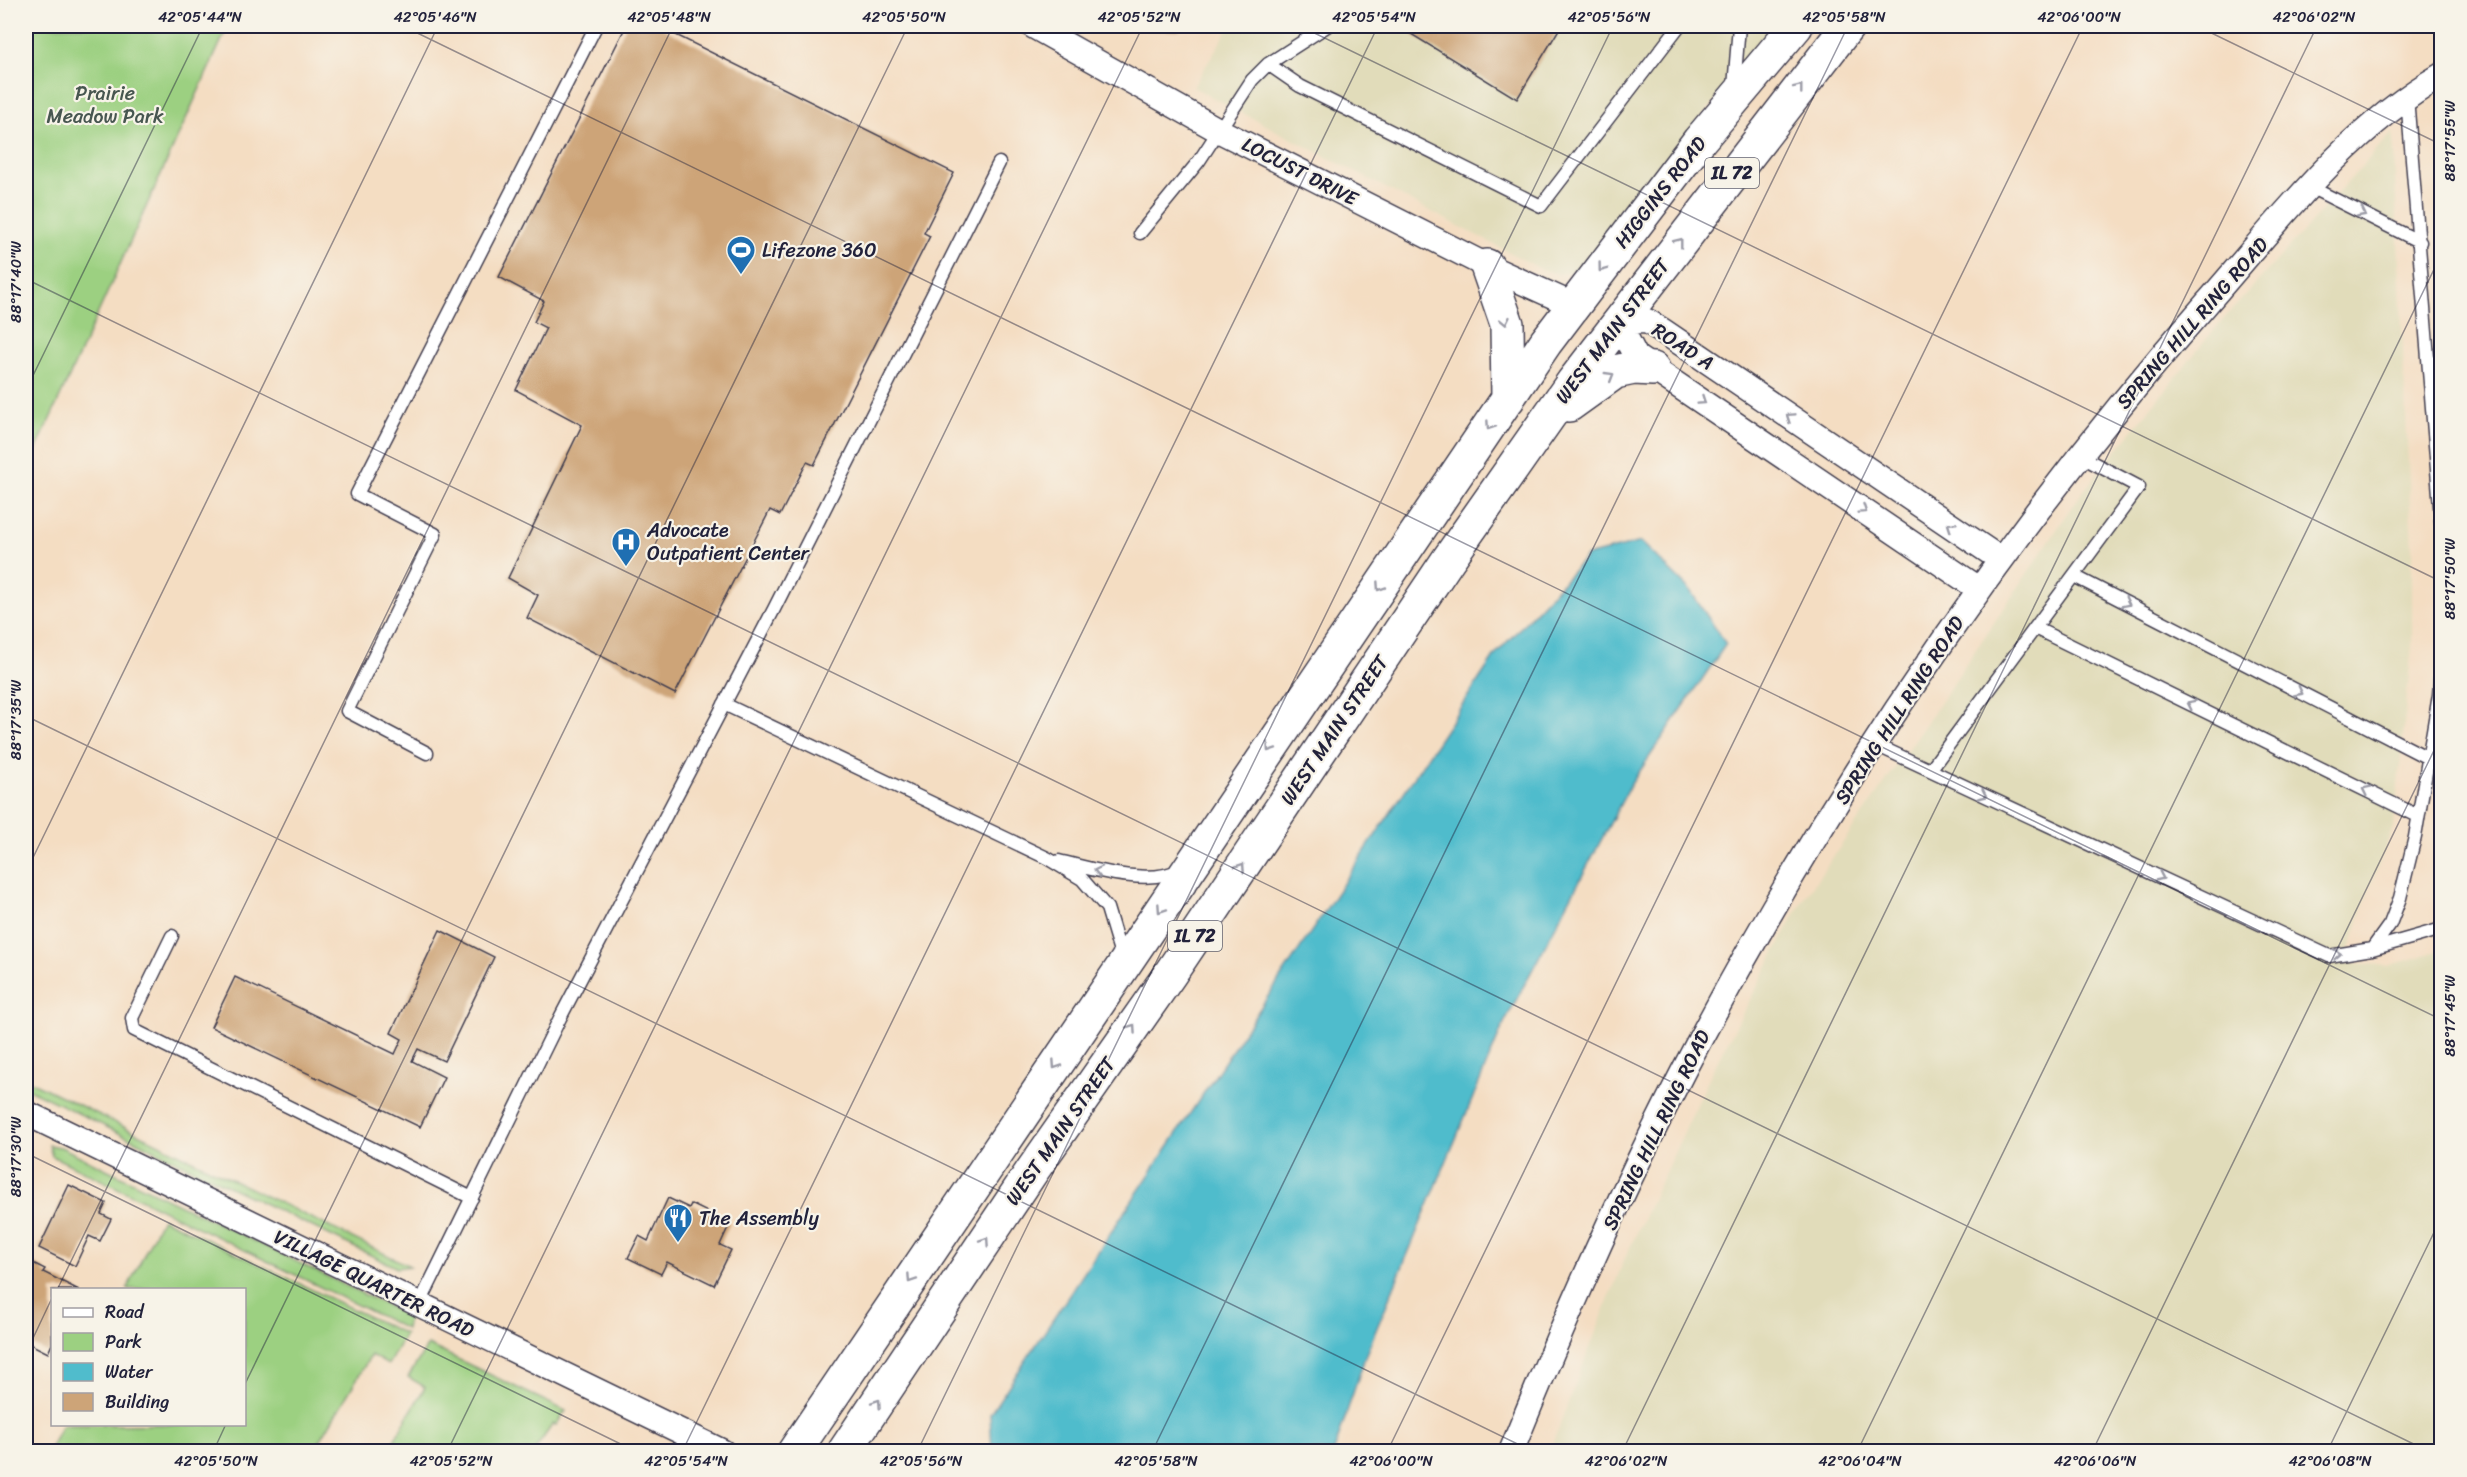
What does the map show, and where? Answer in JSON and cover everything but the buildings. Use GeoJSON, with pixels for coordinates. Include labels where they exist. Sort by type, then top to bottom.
{"type":"FeatureCollection","features":[{"type":"Feature","properties":{"kind":"main road","name":"HIGGINS ROAD"},"geometry":{"type":"LineString","coordinates":[[1573,305],[1699,141],[1796,26]]}},
{"type":"Feature","properties":{"kind":"main road","name":"WEST MAIN STREET"},"geometry":{"type":"LineString","coordinates":[[855,1445],[1032,1171],[1170,974],[1441,570],[1618,322],[1848,26]]}},
{"type":"Feature","properties":{"kind":"main road"},"geometry":{"type":"LineString","coordinates":[[1487,266],[1507,324],[1508,399]]}},
{"type":"Feature","properties":{"kind":"main road","name":"WEST MAIN STREET"},"geometry":{"type":"LineString","coordinates":[[794,1452],[1573,305]]}},
{"type":"Feature","properties":{"kind":"main road"},"geometry":{"type":"LineString","coordinates":[[1573,305],[1618,322]]}},
{"type":"Feature","properties":{"kind":"main road"},"geometry":{"type":"LineString","coordinates":[[1545,422],[1615,372],[1634,368],[1653,369]]}},
{"type":"Feature","properties":{"kind":"street","name":"LOCUST DRIVE"},"geometry":{"type":"LineString","coordinates":[[1033,26],[1220,131],[1487,266],[1573,305]]}},
{"type":"Feature","properties":{"kind":"street","name":"SPRING HILL RING ROAD"},"geometry":{"type":"LineString","coordinates":[[1511,1452],[1571,1307],[1681,1076],[1781,895],[1874,744],[2000,559],[2156,362],[2310,187],[2374,124],[2407,97],[2442,75]]}},
{"type":"Feature","properties":{"kind":"street","name":"ROAD A"},"geometry":{"type":"LineString","coordinates":[[1979,589],[1636,357],[1618,322],[1647,321],[2000,559]]}},
{"type":"Feature","properties":{"kind":"street","name":"VILLAGE QUARTER ROAD"},"geometry":{"type":"LineString","coordinates":[[29,1122],[419,1305],[723,1452]]}},
{"type":"Feature","properties":{"kind":"lane"},"geometry":{"type":"LineString","coordinates":[[427,753],[347,711],[435,534],[357,494],[596,26]]}},
{"type":"Feature","properties":{"kind":"lane"},"geometry":{"type":"LineString","coordinates":[[1140,232],[1199,161],[1252,80],[1268,64],[1327,26]]}},
{"type":"Feature","properties":{"kind":"lane"},"geometry":{"type":"LineString","coordinates":[[1268,64],[1300,86],[1541,206],[1679,26]]}},
{"type":"Feature","properties":{"kind":"lane"},"geometry":{"type":"LineString","coordinates":[[1732,102],[1738,61],[1739,26]]}},
{"type":"Feature","properties":{"kind":"lane"},"geometry":{"type":"LineString","coordinates":[[2407,97],[2442,532]]}},
{"type":"Feature","properties":{"kind":"lane"},"geometry":{"type":"LineString","coordinates":[[419,1305],[560,1018],[724,704],[999,163]]}},
{"type":"Feature","properties":{"kind":"lane"},"geometry":{"type":"LineString","coordinates":[[2310,187],[2420,242]]}},
{"type":"Feature","properties":{"kind":"lane"},"geometry":{"type":"LineString","coordinates":[[1930,770],[2139,487],[2080,456]]}},
{"type":"Feature","properties":{"kind":"lane"},"geometry":{"type":"LineString","coordinates":[[2074,576],[2428,758]]}},
{"type":"Feature","properties":{"kind":"lane"},"geometry":{"type":"LineString","coordinates":[[2035,628],[2418,816]]}},
{"type":"Feature","properties":{"kind":"lane"},"geometry":{"type":"LineString","coordinates":[[2372,949],[2390,924],[2397,907],[2418,816],[2439,695],[2442,657]]}},
{"type":"Feature","properties":{"kind":"lane"},"geometry":{"type":"LineString","coordinates":[[724,704],[1047,858],[1082,879],[1107,908],[1124,965]]}},
{"type":"Feature","properties":{"kind":"lane"},"geometry":{"type":"LineString","coordinates":[[1874,744],[2330,956],[2372,949],[2442,930]]}},
{"type":"Feature","properties":{"kind":"lane"},"geometry":{"type":"LineString","coordinates":[[1047,858],[1134,877],[1174,873],[1194,860]]}},
{"type":"Feature","properties":{"kind":"lane"},"geometry":{"type":"LineString","coordinates":[[172,936],[132,1018],[134,1030],[472,1197]]}},
{"type":"Feature","properties":{"kind":"shaded area"},"geometry":{"type":"Polygon","coordinates":[[[1230,26],[1775,26],[1585,263],[1573,272],[1559,274],[1541,269],[1193,87],[1230,26]]]}},
{"type":"Feature","properties":{"kind":"shaded area"},"geometry":{"type":"Polygon","coordinates":[[[2393,132],[2412,548],[2412,646],[2394,825],[2366,898],[2346,962],[2388,966],[2441,950],[2441,1451],[1549,1452],[1624,1260],[1715,1066],[1801,903],[2081,494],[2213,331],[2393,132]]]}},
{"type":"Feature","properties":{"kind":"green space","name":"Prairie Meadow Park"},"geometry":{"type":"Polygon","coordinates":[[[26,26],[228,26],[26,472],[26,26]]]}},
{"type":"Feature","properties":{"kind":"green space"},"geometry":{"type":"Polygon","coordinates":[[[30,1081],[410,1266],[397,1268],[26,1088],[30,1081]]]}},
{"type":"Feature","properties":{"kind":"green space"},"geometry":{"type":"Polygon","coordinates":[[[49,1145],[61,1147],[398,1311],[408,1317],[406,1329],[52,1156],[49,1145]]]}},
{"type":"Feature","properties":{"kind":"green space"},"geometry":{"type":"Polygon","coordinates":[[[162,1218],[405,1334],[388,1365],[371,1355],[314,1451],[49,1451],[62,1426],[246,1426],[246,1288],[127,1288],[162,1218]]]}},
{"type":"Feature","properties":{"kind":"green space"},"geometry":{"type":"Polygon","coordinates":[[[428,1345],[566,1411],[556,1425],[553,1424],[534,1451],[388,1451],[425,1387],[408,1377],[428,1345]]]}},
{"type":"Feature","properties":{"kind":"water"},"geometry":{"type":"Polygon","coordinates":[[[1641,542],[1689,589],[1726,644],[1631,784],[1504,1023],[1366,1354],[1334,1451],[992,1451],[990,1414],[1496,654],[1587,556],[1641,542]]]}},
{"type":"Feature","properties":{"kind":"place","name":"Lifezone 360"},"geometry":{"type":"Point","coordinates":[741,276]}},
{"type":"Feature","properties":{"kind":"place","name":"Advocate Outpatient Center"},"geometry":{"type":"Point","coordinates":[626,568]}},
{"type":"Feature","properties":{"kind":"place","name":"The Assembly"},"geometry":{"type":"Point","coordinates":[678,1244]}}]}
